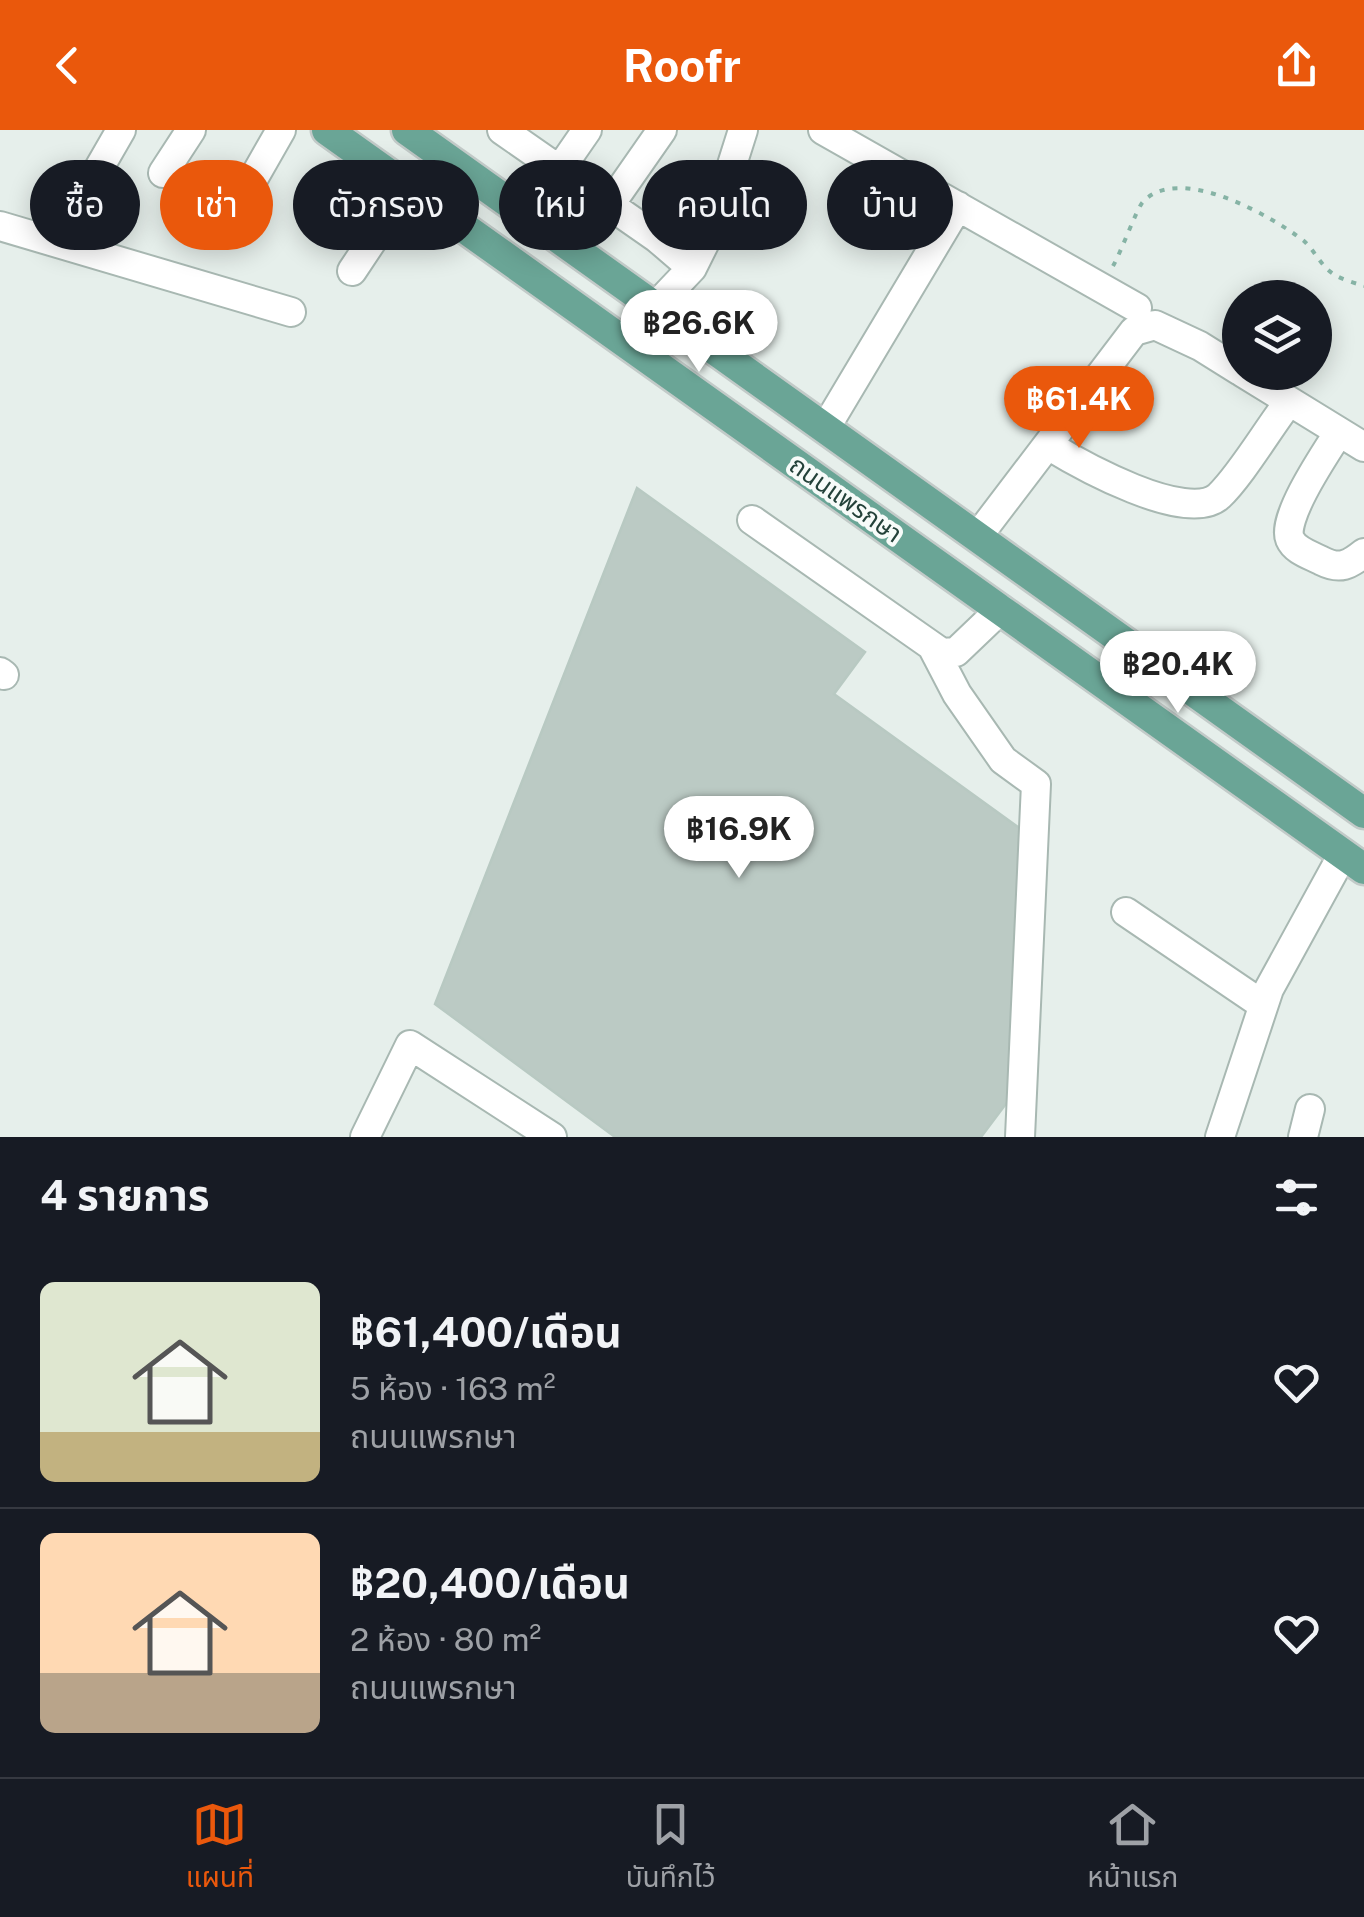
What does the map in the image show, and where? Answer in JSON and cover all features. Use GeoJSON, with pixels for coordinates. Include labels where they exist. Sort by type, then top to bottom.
{"type":"FeatureCollection","features":[{"type":"Feature","properties":{"kind":"main road","name":"ถนนแพรกษา"},"geometry":{"type":"LineString","coordinates":[[327,130],[370,160]]}},
{"type":"Feature","properties":{"kind":"main road","name":"ถนนแพรกษา"},"geometry":{"type":"LineString","coordinates":[[407,130],[1364,813]]}},
{"type":"Feature","properties":{"kind":"main road","name":"ถนนแพรกษา"},"geometry":{"type":"LineString","coordinates":[[479,238],[1353,862]]}},
{"type":"Feature","properties":{"kind":"main road"},"geometry":{"type":"LineString","coordinates":[[1000,609],[1026,571]]}},
{"type":"Feature","properties":{"kind":"street"},"geometry":{"type":"LineString","coordinates":[[104,160],[121,130]]}},
{"type":"Feature","properties":{"kind":"street"},"geometry":{"type":"LineString","coordinates":[[171,160],[191,130]]}},
{"type":"Feature","properties":{"kind":"street"},"geometry":{"type":"LineString","coordinates":[[264,160],[281,130]]}},
{"type":"Feature","properties":{"kind":"street"},"geometry":{"type":"LineString","coordinates":[[502,130],[542,160]]}},
{"type":"Feature","properties":{"kind":"street"},"geometry":{"type":"LineString","coordinates":[[566,160],[587,130]]}},
{"type":"Feature","properties":{"kind":"street"},"geometry":{"type":"LineString","coordinates":[[622,187],[662,130]]}},
{"type":"Feature","properties":{"kind":"street"},"geometry":{"type":"LineString","coordinates":[[656,307],[692,268],[712,228],[743,130]]}},
{"type":"Feature","properties":{"kind":"street"},"geometry":{"type":"LineString","coordinates":[[823,130],[1137,308]]}},
{"type":"Feature","properties":{"kind":"street"},"geometry":{"type":"LineString","coordinates":[[826,427],[958,206]]}},
{"type":"Feature","properties":{"kind":"street"},"geometry":{"type":"LineString","coordinates":[[622,215],[692,268]]}},
{"type":"Feature","properties":{"kind":"street"},"geometry":{"type":"LineString","coordinates":[[0,226],[292,312]]}},
{"type":"Feature","properties":{"kind":"street"},"geometry":{"type":"LineString","coordinates":[[352,271],[366,250]]}},
{"type":"Feature","properties":{"kind":"street"},"geometry":{"type":"LineString","coordinates":[[978,536],[1134,331],[1155,325],[1222,360]]}},
{"type":"Feature","properties":{"kind":"street"},"geometry":{"type":"LineString","coordinates":[[1269,390],[1364,447]]}},
{"type":"Feature","properties":{"kind":"street"},"geometry":{"type":"LineString","coordinates":[[1048,445],[1098,476],[1196,506],[1217,498],[1288,402]]}},
{"type":"Feature","properties":{"kind":"street"},"geometry":{"type":"LineString","coordinates":[[1339,432],[1298,502],[1288,530],[1297,549],[1331,566],[1343,567],[1364,553]]}},
{"type":"Feature","properties":{"kind":"street"},"geometry":{"type":"LineString","coordinates":[[752,520],[942,652],[956,652],[1000,609]]}},
{"type":"Feature","properties":{"kind":"street"},"geometry":{"type":"LineString","coordinates":[[933,648],[957,694],[1003,760],[1036,784],[1020,1137]]}},
{"type":"Feature","properties":{"kind":"street"},"geometry":{"type":"LineString","coordinates":[[1220,1137],[1268,989],[1353,862]]}},
{"type":"Feature","properties":{"kind":"street"},"geometry":{"type":"LineString","coordinates":[[1126,912],[1263,1005]]}},
{"type":"Feature","properties":{"kind":"street"},"geometry":{"type":"LineString","coordinates":[[365,1137],[410,1046],[552,1137]]}},
{"type":"Feature","properties":{"kind":"street"},"geometry":{"type":"LineString","coordinates":[[1303,1137],[1310,1109]]}},
{"type":"Feature","properties":{"kind":"path"},"geometry":{"type":"LineString","coordinates":[[1101,288],[1127,243],[1142,203],[1157,194],[1189,186],[1225,196],[1266,218],[1305,242],[1334,275],[1364,286]]}},
{"type":"Feature","properties":{"kind":"building"},"geometry":{"type":"Polygon","coordinates":[[[637,488],[865,652],[834,694],[1022,830],[1011,1097],[981,1137],[615,1137],[435,1004],[637,488]]]}}]}
